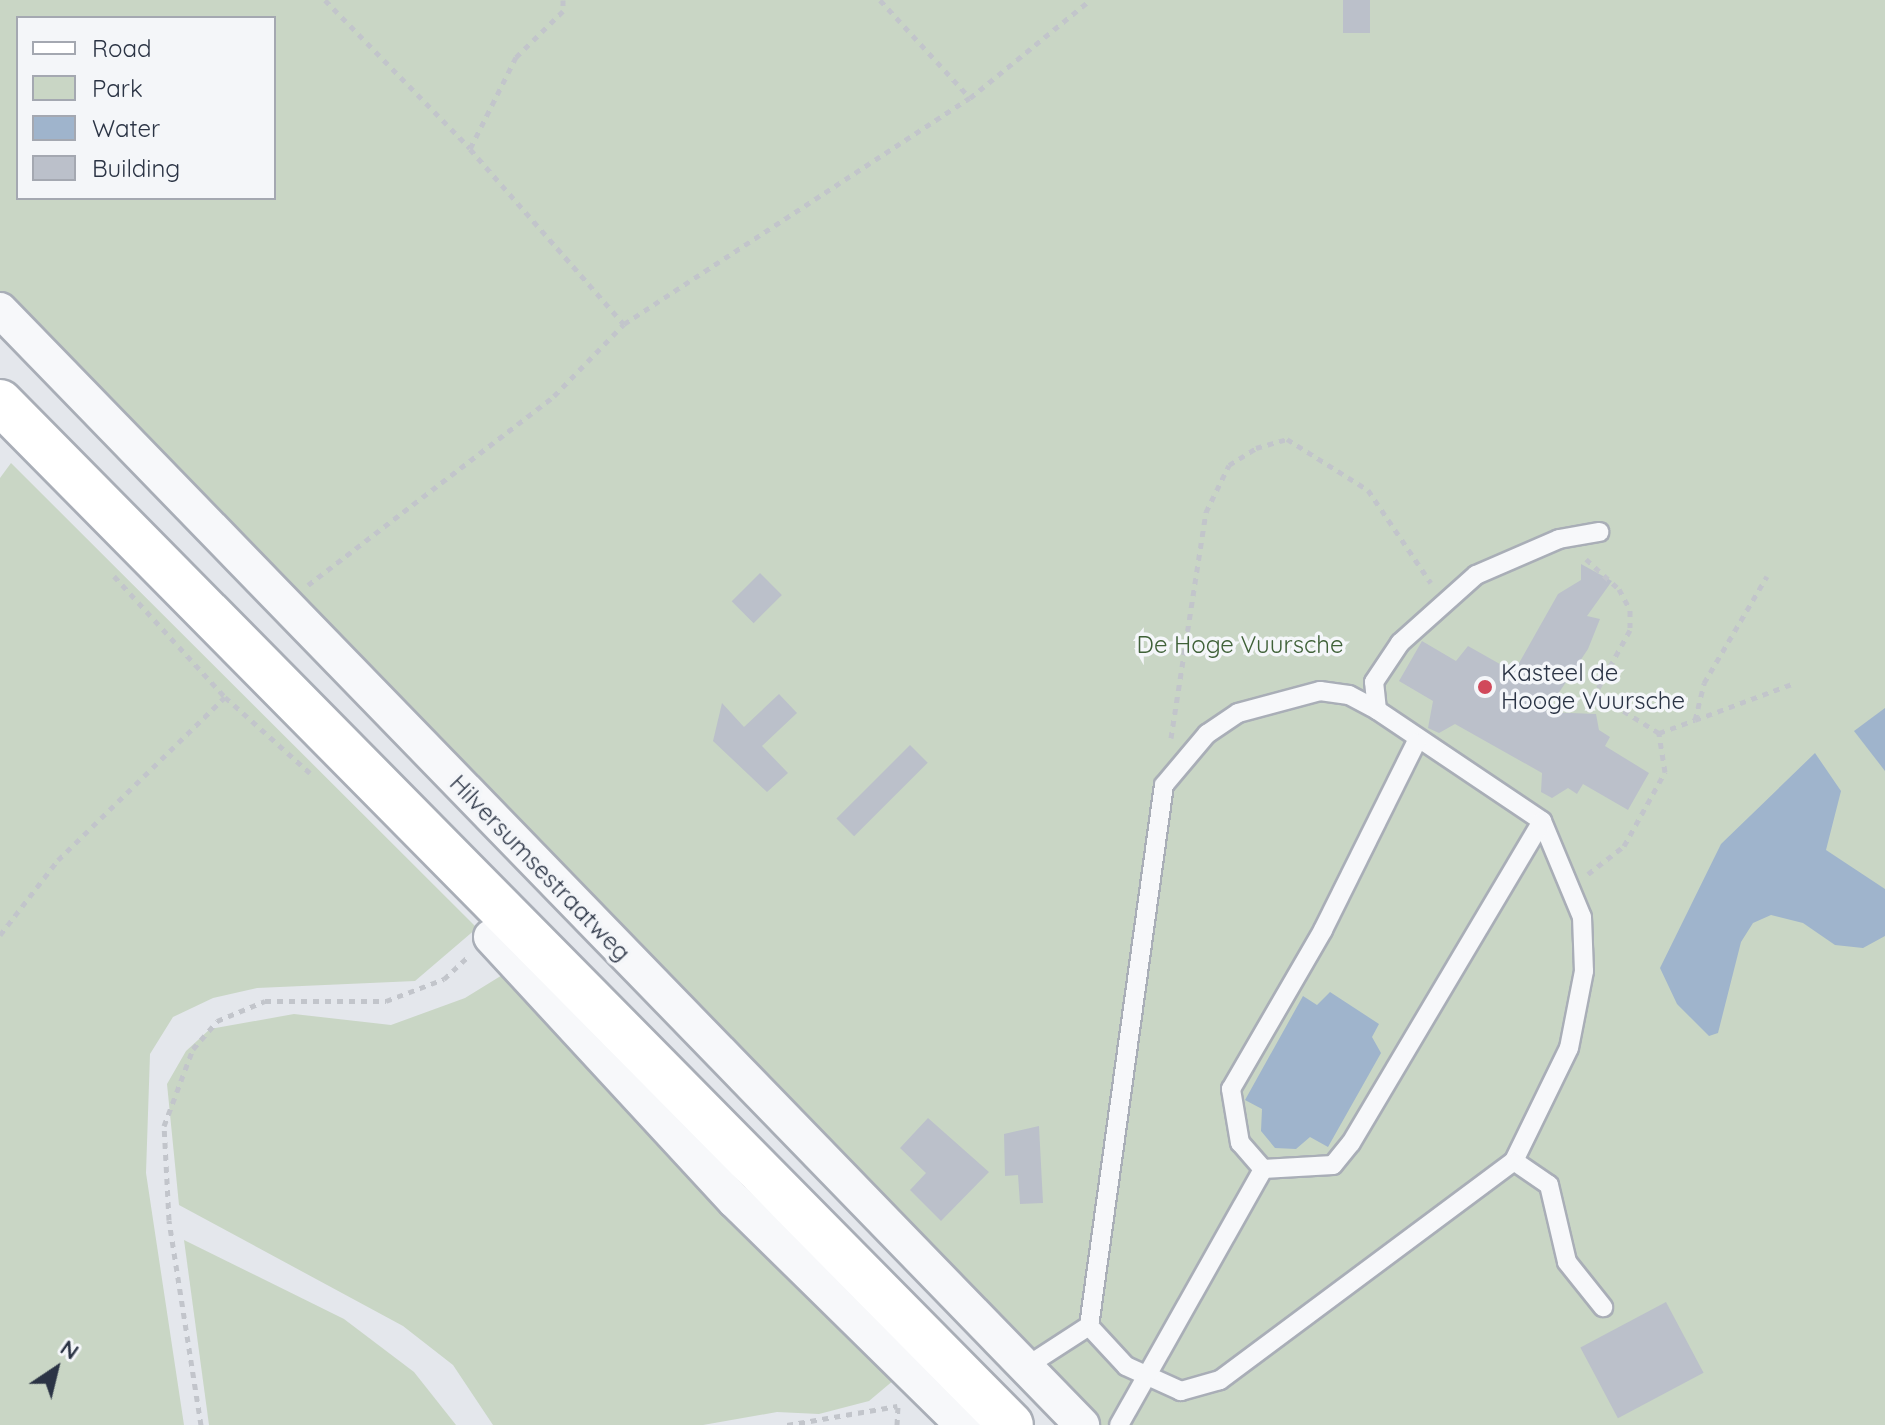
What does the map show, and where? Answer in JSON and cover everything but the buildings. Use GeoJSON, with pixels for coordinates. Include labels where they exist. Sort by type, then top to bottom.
{"type":"FeatureCollection","features":[{"type":"Feature","properties":{"kind":"main road"},"geometry":{"type":"LineString","coordinates":[[0,402],[1011,1425]]}},
{"type":"Feature","properties":{"kind":"street","name":"Hilversumsestraatweg"},"geometry":{"type":"LineString","coordinates":[[0,310],[1082,1425]]}},
{"type":"Feature","properties":{"kind":"street"},"geometry":{"type":"LineString","coordinates":[[491,937],[735,1201],[963,1425]]}},
{"type":"Feature","properties":{"kind":"lane"},"geometry":{"type":"LineString","coordinates":[[1377,710],[1374,682],[1386,664],[1476,575],[1559,539],[1599,532]]}},
{"type":"Feature","properties":{"kind":"lane"},"geometry":{"type":"LineString","coordinates":[[1024,1368],[1089,1326],[1164,785],[1207,734],[1264,703],[1320,691],[1349,695],[1377,710],[1416,743],[1542,821],[1582,917],[1584,971],[1569,1048],[1514,1161],[1220,1380],[1181,1391],[1146,1380],[1089,1326]]}},
{"type":"Feature","properties":{"kind":"lane"},"geometry":{"type":"LineString","coordinates":[[1263,1169],[1240,1143],[1231,1089],[1323,930],[1416,743]]}},
{"type":"Feature","properties":{"kind":"lane"},"geometry":{"type":"LineString","coordinates":[[1263,1169],[1333,1165],[1351,1143],[1542,821]]}},
{"type":"Feature","properties":{"kind":"lane"},"geometry":{"type":"LineString","coordinates":[[1514,1161],[1549,1185],[1567,1262],[1603,1307]]}},
{"type":"Feature","properties":{"kind":"lane"},"geometry":{"type":"LineString","coordinates":[[1119,1425],[1263,1169]]}},
{"type":"Feature","properties":{"kind":"path"},"geometry":{"type":"LineString","coordinates":[[325,0],[470,149],[624,324]]}},
{"type":"Feature","properties":{"kind":"path"},"geometry":{"type":"LineString","coordinates":[[470,149],[516,57],[563,11],[563,0]]}},
{"type":"Feature","properties":{"kind":"path"},"geometry":{"type":"LineString","coordinates":[[880,0],[970,98]]}},
{"type":"Feature","properties":{"kind":"path"},"geometry":{"type":"LineString","coordinates":[[284,603],[554,396],[624,324],[970,98],[1090,0]]}},
{"type":"Feature","properties":{"kind":"path"},"geometry":{"type":"LineString","coordinates":[[1164,785],[1206,512],[1229,465],[1287,439],[1321,460],[1368,490],[1447,602]]}},
{"type":"Feature","properties":{"kind":"path"},"geometry":{"type":"LineString","coordinates":[[1559,539],[1609,576],[1630,610],[1630,630],[1592,699]]}},
{"type":"Feature","properties":{"kind":"path"},"geometry":{"type":"LineString","coordinates":[[1695,720],[1704,683],[1767,576]]}},
{"type":"Feature","properties":{"kind":"path"},"geometry":{"type":"LineString","coordinates":[[1659,733],[1792,684]]}},
{"type":"Feature","properties":{"kind":"path"},"geometry":{"type":"LineString","coordinates":[[1569,883],[1624,846],[1665,772],[1659,733],[1595,693]]}},
{"type":"Feature","properties":{"kind":"path"},"geometry":{"type":"LineString","coordinates":[[0,935],[58,860],[225,697]]}},
{"type":"Feature","properties":{"kind":"path"},"geometry":{"type":"LineString","coordinates":[[201,1425],[169,1220],[164,1126],[193,1049],[217,1021],[265,1001],[386,1001],[444,979],[491,937]]}},
{"type":"Feature","properties":{"kind":"path"},"geometry":{"type":"LineString","coordinates":[[787,1425],[898,1406],[897,1425]]}},
{"type":"Feature","properties":{"kind":"green space","name":"De Hoge Vuursche"},"geometry":{"type":"Polygon","coordinates":[[[0,0],[1885,0],[1885,1425],[1099,1425],[0,300],[0,0]]]}},
{"type":"Feature","properties":{"kind":"green space"},"geometry":{"type":"Polygon","coordinates":[[[11,463],[477,928],[415,981],[257,988],[213,998],[173,1017],[150,1054],[146,1173],[184,1425],[0,1425],[0,478],[11,463]]]}},
{"type":"Feature","properties":{"kind":"green space"},"geometry":{"type":"Polygon","coordinates":[[[517,966],[907,1369],[869,1401],[819,1414],[777,1412],[703,1425],[493,1425],[453,1365],[403,1326],[179,1205],[167,1084],[186,1051],[210,1029],[294,1014],[391,1025],[465,998],[517,966]]]}},
{"type":"Feature","properties":{"kind":"green space"},"geometry":{"type":"Polygon","coordinates":[[[184,1240],[344,1319],[414,1372],[456,1425],[209,1425],[184,1240]]]}},
{"type":"Feature","properties":{"kind":"water"},"geometry":{"type":"Polygon","coordinates":[[[1885,708],[1885,771],[1854,731],[1885,708]]]}},
{"type":"Feature","properties":{"kind":"water"},"geometry":{"type":"Polygon","coordinates":[[[1815,753],[1841,791],[1826,850],[1885,889],[1885,936],[1863,948],[1835,945],[1803,923],[1771,915],[1753,923],[1741,942],[1718,1033],[1709,1036],[1677,1004],[1660,968],[1721,844],[1815,753]]]}},
{"type":"Feature","properties":{"kind":"water"},"geometry":{"type":"Polygon","coordinates":[[[1330,992],[1379,1024],[1372,1037],[1381,1053],[1328,1147],[1310,1137],[1296,1149],[1275,1148],[1261,1131],[1262,1109],[1245,1100],[1303,996],[1317,1005],[1330,992]]]}},
{"type":"Feature","properties":{"kind":"place","name":"Kasteel de Hooge Vuursche"},"geometry":{"type":"Point","coordinates":[1485,687]}}]}
